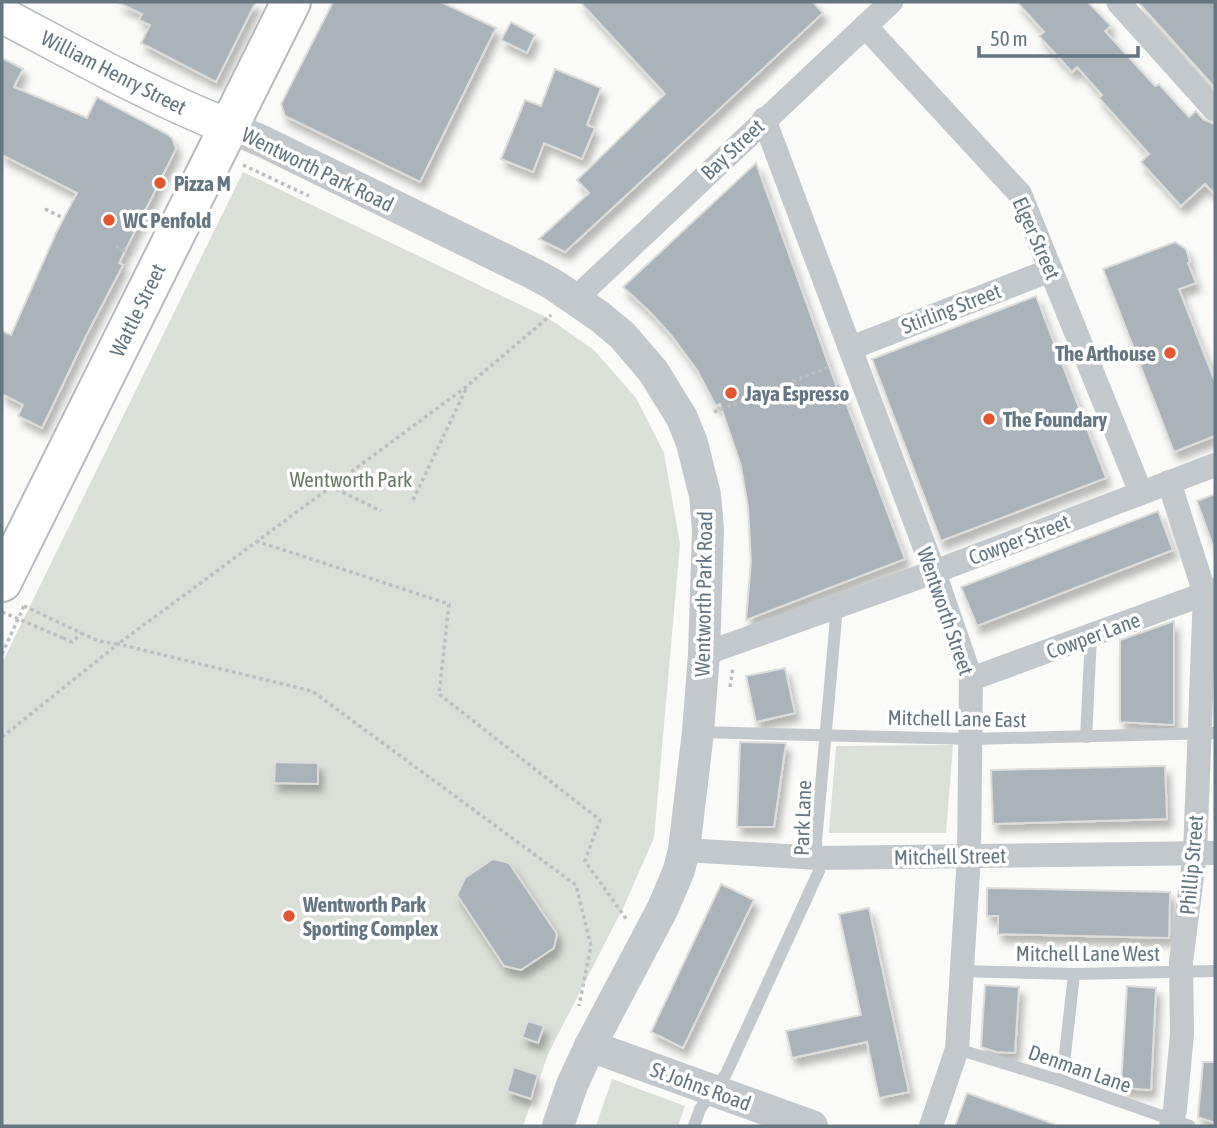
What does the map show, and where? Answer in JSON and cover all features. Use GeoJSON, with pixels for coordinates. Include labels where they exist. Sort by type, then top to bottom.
{"type":"FeatureCollection","features":[{"type":"Feature","properties":{"kind":"main road","name":"Wattle Street"},"geometry":{"type":"LineString","coordinates":[[13,594],[229,127],[291,2]]}},
{"type":"Feature","properties":{"kind":"main road","name":"William Henry Street"},"geometry":{"type":"LineString","coordinates":[[2,15],[200,116],[229,127]]}},
{"type":"Feature","properties":{"kind":"street","name":"Bay Street"},"geometry":{"type":"LineString","coordinates":[[564,306],[891,2]]}},
{"type":"Feature","properties":{"kind":"street"},"geometry":{"type":"LineString","coordinates":[[1118,2],[1215,110]]}},
{"type":"Feature","properties":{"kind":"street","name":"Elger Street"},"geometry":{"type":"LineString","coordinates":[[865,26],[1020,194],[1140,493]]}},
{"type":"Feature","properties":{"kind":"street","name":"Wentworth Street"},"geometry":{"type":"LineString","coordinates":[[764,119],[843,356],[934,572],[971,679],[969,856],[957,1049],[931,1126]]}},
{"type":"Feature","properties":{"kind":"street","name":"Wentworth Park Road"},"geometry":{"type":"LineString","coordinates":[[229,127],[534,274],[564,306],[606,321],[638,352],[669,395],[692,443],[705,495],[708,530],[704,654],[684,850],[679,870],[646,943],[572,1085],[558,1126]]}},
{"type":"Feature","properties":{"kind":"street","name":"Stirling Street"},"geometry":{"type":"LineString","coordinates":[[843,356],[1051,270]]}},
{"type":"Feature","properties":{"kind":"street","name":"Cowper Street"},"geometry":{"type":"LineString","coordinates":[[704,654],[934,572],[1215,465]]}},
{"type":"Feature","properties":{"kind":"street","name":"Phillip Street"},"geometry":{"type":"LineString","coordinates":[[1169,482],[1210,592],[1205,853],[1182,971],[1178,1124]]}},
{"type":"Feature","properties":{"kind":"street","name":"Cowper Lane"},"geometry":{"type":"LineString","coordinates":[[971,679],[1210,592]]}},
{"type":"Feature","properties":{"kind":"street","name":"Mitchell Street"},"geometry":{"type":"LineString","coordinates":[[684,850],[819,858],[1205,853]]}},
{"type":"Feature","properties":{"kind":"street","name":"St Johns Road"},"geometry":{"type":"LineString","coordinates":[[590,1046],[807,1125]]}},
{"type":"Feature","properties":{"kind":"lane","name":"Park Lane"},"geometry":{"type":"LineString","coordinates":[[694,1126],[700,1109],[732,1062],[819,871],[816,842],[837,607]]}},
{"type":"Feature","properties":{"kind":"lane"},"geometry":{"type":"LineString","coordinates":[[1086,737],[1091,636]]}},
{"type":"Feature","properties":{"kind":"lane","name":"Mitchell Lane East"},"geometry":{"type":"LineString","coordinates":[[698,732],[971,738],[1207,734]]}},
{"type":"Feature","properties":{"kind":"lane","name":"Mitchell Lane West"},"geometry":{"type":"LineString","coordinates":[[960,971],[1074,974],[1215,971]]}},
{"type":"Feature","properties":{"kind":"lane"},"geometry":{"type":"LineString","coordinates":[[1062,1081],[1074,974]]}},
{"type":"Feature","properties":{"kind":"lane","name":"Denman Lane"},"geometry":{"type":"LineString","coordinates":[[957,1049],[1062,1081],[1178,1124]]}},
{"type":"Feature","properties":{"kind":"path"},"geometry":{"type":"LineString","coordinates":[[45,209],[63,218]]}},
{"type":"Feature","properties":{"kind":"path"},"geometry":{"type":"LineString","coordinates":[[2,737],[118,644],[467,387],[564,306]]}},
{"type":"Feature","properties":{"kind":"path"},"geometry":{"type":"LineString","coordinates":[[713,412],[843,356]]}},
{"type":"Feature","properties":{"kind":"path"},"geometry":{"type":"LineString","coordinates":[[413,500],[467,387]]}},
{"type":"Feature","properties":{"kind":"path"},"geometry":{"type":"LineString","coordinates":[[331,486],[381,511]]}},
{"type":"Feature","properties":{"kind":"path"},"geometry":{"type":"LineString","coordinates":[[256,541],[449,604],[439,694],[600,820],[585,861],[646,943]]}},
{"type":"Feature","properties":{"kind":"path"},"geometry":{"type":"LineString","coordinates":[[13,594],[98,641],[312,691],[576,886],[591,946],[579,1006]]}},
{"type":"Feature","properties":{"kind":"path"},"geometry":{"type":"LineString","coordinates":[[2,612],[72,642],[82,633]]}},
{"type":"Feature","properties":{"kind":"green space","name":"Wentworth Park"},"geometry":{"type":"Polygon","coordinates":[[[243,172],[548,318],[594,350],[636,398],[664,453],[680,544],[654,838],[624,906],[548,1054],[523,1126],[2,1126],[2,663],[243,172]]]}},
{"type":"Feature","properties":{"kind":"green space"},"geometry":{"type":"Polygon","coordinates":[[[953,745],[946,833],[829,833],[836,746],[953,745]]]}},
{"type":"Feature","properties":{"kind":"green space"},"geometry":{"type":"Polygon","coordinates":[[[612,1079],[685,1106],[678,1126],[596,1126],[612,1079]]]}},
{"type":"Feature","properties":{"kind":"building"},"geometry":{"type":"Polygon","coordinates":[[[117,2],[256,2],[216,82],[141,43],[150,25],[139,20],[142,14],[117,2]]]}},
{"type":"Feature","properties":{"kind":"building"},"geometry":{"type":"Polygon","coordinates":[[[333,2],[441,2],[496,28],[420,182],[285,116],[281,104],[333,2]]]}},
{"type":"Feature","properties":{"kind":"building"},"geometry":{"type":"Polygon","coordinates":[[[580,2],[813,2],[823,13],[565,252],[539,239],[589,193],[577,180],[665,94],[580,2]]]}},
{"type":"Feature","properties":{"kind":"building"},"geometry":{"type":"Polygon","coordinates":[[[1017,2],[1088,2],[1111,26],[1105,31],[1155,86],[1159,84],[1189,117],[1196,111],[1204,120],[1215,124],[1215,194],[1205,184],[1181,206],[1141,162],[1149,154],[1099,98],[1102,95],[1077,67],[1072,72],[1039,36],[1044,32],[1017,2]]]}},
{"type":"Feature","properties":{"kind":"building"},"geometry":{"type":"Polygon","coordinates":[[[1138,2],[1215,2],[1215,88],[1138,2]]]}},
{"type":"Feature","properties":{"kind":"building"},"geometry":{"type":"Polygon","coordinates":[[[511,22],[535,35],[527,53],[501,40],[511,22]]]}},
{"type":"Feature","properties":{"kind":"building"},"geometry":{"type":"Polygon","coordinates":[[[2,58],[23,69],[14,87],[87,118],[97,97],[167,134],[172,138],[176,149],[119,263],[123,265],[42,428],[18,416],[23,405],[2,394],[2,331],[11,335],[56,233],[77,193],[2,155],[2,58]]]}},
{"type":"Feature","properties":{"kind":"building"},"geometry":{"type":"Polygon","coordinates":[[[555,69],[601,88],[587,125],[595,128],[582,159],[544,143],[533,172],[501,159],[525,100],[541,106],[555,69]]]}},
{"type":"Feature","properties":{"kind":"building"},"geometry":{"type":"Polygon","coordinates":[[[756,163],[836,385],[839,384],[905,559],[746,620],[751,562],[748,507],[741,466],[720,404],[716,406],[697,370],[671,335],[623,287],[756,163]]]}},
{"type":"Feature","properties":{"kind":"building","name":"The Arthouse"},"geometry":{"type":"Polygon","coordinates":[[[1175,242],[1186,249],[1196,283],[1179,289],[1215,382],[1215,436],[1174,452],[1103,269],[1175,242]]]}},
{"type":"Feature","properties":{"kind":"building","name":"The Foundary"},"geometry":{"type":"Polygon","coordinates":[[[1036,296],[1106,478],[941,541],[872,359],[1036,296]]]}},
{"type":"Feature","properties":{"kind":"building"},"geometry":{"type":"Polygon","coordinates":[[[1215,494],[1215,545],[1213,546],[1197,501],[1215,494]]]}},
{"type":"Feature","properties":{"kind":"building"},"geometry":{"type":"Polygon","coordinates":[[[1158,511],[1173,550],[977,626],[961,587],[1158,511]]]}},
{"type":"Feature","properties":{"kind":"building"},"geometry":{"type":"Polygon","coordinates":[[[1174,621],[1174,725],[1120,722],[1120,640],[1174,621]]]}},
{"type":"Feature","properties":{"kind":"building"},"geometry":{"type":"Polygon","coordinates":[[[785,668],[795,713],[756,722],[746,676],[785,668]]]}},
{"type":"Feature","properties":{"kind":"building"},"geometry":{"type":"Polygon","coordinates":[[[740,742],[786,743],[774,827],[737,827],[740,742]]]}},
{"type":"Feature","properties":{"kind":"building"},"geometry":{"type":"Polygon","coordinates":[[[275,762],[318,763],[318,784],[274,783],[275,762]]]}},
{"type":"Feature","properties":{"kind":"building"},"geometry":{"type":"Polygon","coordinates":[[[1165,766],[1167,819],[993,824],[991,770],[1165,766]]]}},
{"type":"Feature","properties":{"kind":"building"},"geometry":{"type":"Polygon","coordinates":[[[493,859],[509,863],[557,934],[554,948],[521,970],[504,966],[457,895],[465,878],[493,859]]]}},
{"type":"Feature","properties":{"kind":"building"},"geometry":{"type":"Polygon","coordinates":[[[721,884],[754,900],[683,1048],[651,1032],[721,884]]]}},
{"type":"Feature","properties":{"kind":"building"},"geometry":{"type":"Polygon","coordinates":[[[987,888],[1170,892],[1169,938],[998,934],[998,916],[987,916],[987,888]]]}},
{"type":"Feature","properties":{"kind":"building"},"geometry":{"type":"Polygon","coordinates":[[[869,908],[909,1092],[879,1098],[867,1042],[792,1058],[786,1031],[861,1015],[839,914],[869,908]]]}},
{"type":"Feature","properties":{"kind":"building"},"geometry":{"type":"Polygon","coordinates":[[[985,985],[1019,987],[1015,1053],[996,1052],[981,1047],[985,985]]]}},
{"type":"Feature","properties":{"kind":"building"},"geometry":{"type":"Polygon","coordinates":[[[1127,986],[1156,988],[1151,1090],[1121,1088],[1127,986]]]}},
{"type":"Feature","properties":{"kind":"building"},"geometry":{"type":"Polygon","coordinates":[[[528,1021],[544,1026],[538,1043],[522,1037],[528,1021]]]}},
{"type":"Feature","properties":{"kind":"building"},"geometry":{"type":"Polygon","coordinates":[[[1203,1062],[1215,1062],[1215,1123],[1198,1117],[1203,1062]]]}},
{"type":"Feature","properties":{"kind":"building"},"geometry":{"type":"Polygon","coordinates":[[[514,1067],[538,1075],[531,1099],[507,1091],[514,1067]]]}},
{"type":"Feature","properties":{"kind":"building"},"geometry":{"type":"Polygon","coordinates":[[[967,1093],[1054,1124],[955,1126],[967,1093]]]}},
{"type":"Feature","properties":{"kind":"place","name":"Pizza M"},"geometry":{"type":"Point","coordinates":[160,183]}},
{"type":"Feature","properties":{"kind":"place","name":"WC Penfold"},"geometry":{"type":"Point","coordinates":[109,220]}},
{"type":"Feature","properties":{"kind":"place","name":"The Arthouse"},"geometry":{"type":"Point","coordinates":[1170,353]}},
{"type":"Feature","properties":{"kind":"place","name":"Jaya Espresso"},"geometry":{"type":"Point","coordinates":[731,393]}},
{"type":"Feature","properties":{"kind":"place","name":"The Foundary"},"geometry":{"type":"Point","coordinates":[989,419]}},
{"type":"Feature","properties":{"kind":"place","name":"Wentworth Park Sporting Complex"},"geometry":{"type":"Point","coordinates":[289,916]}}]}
